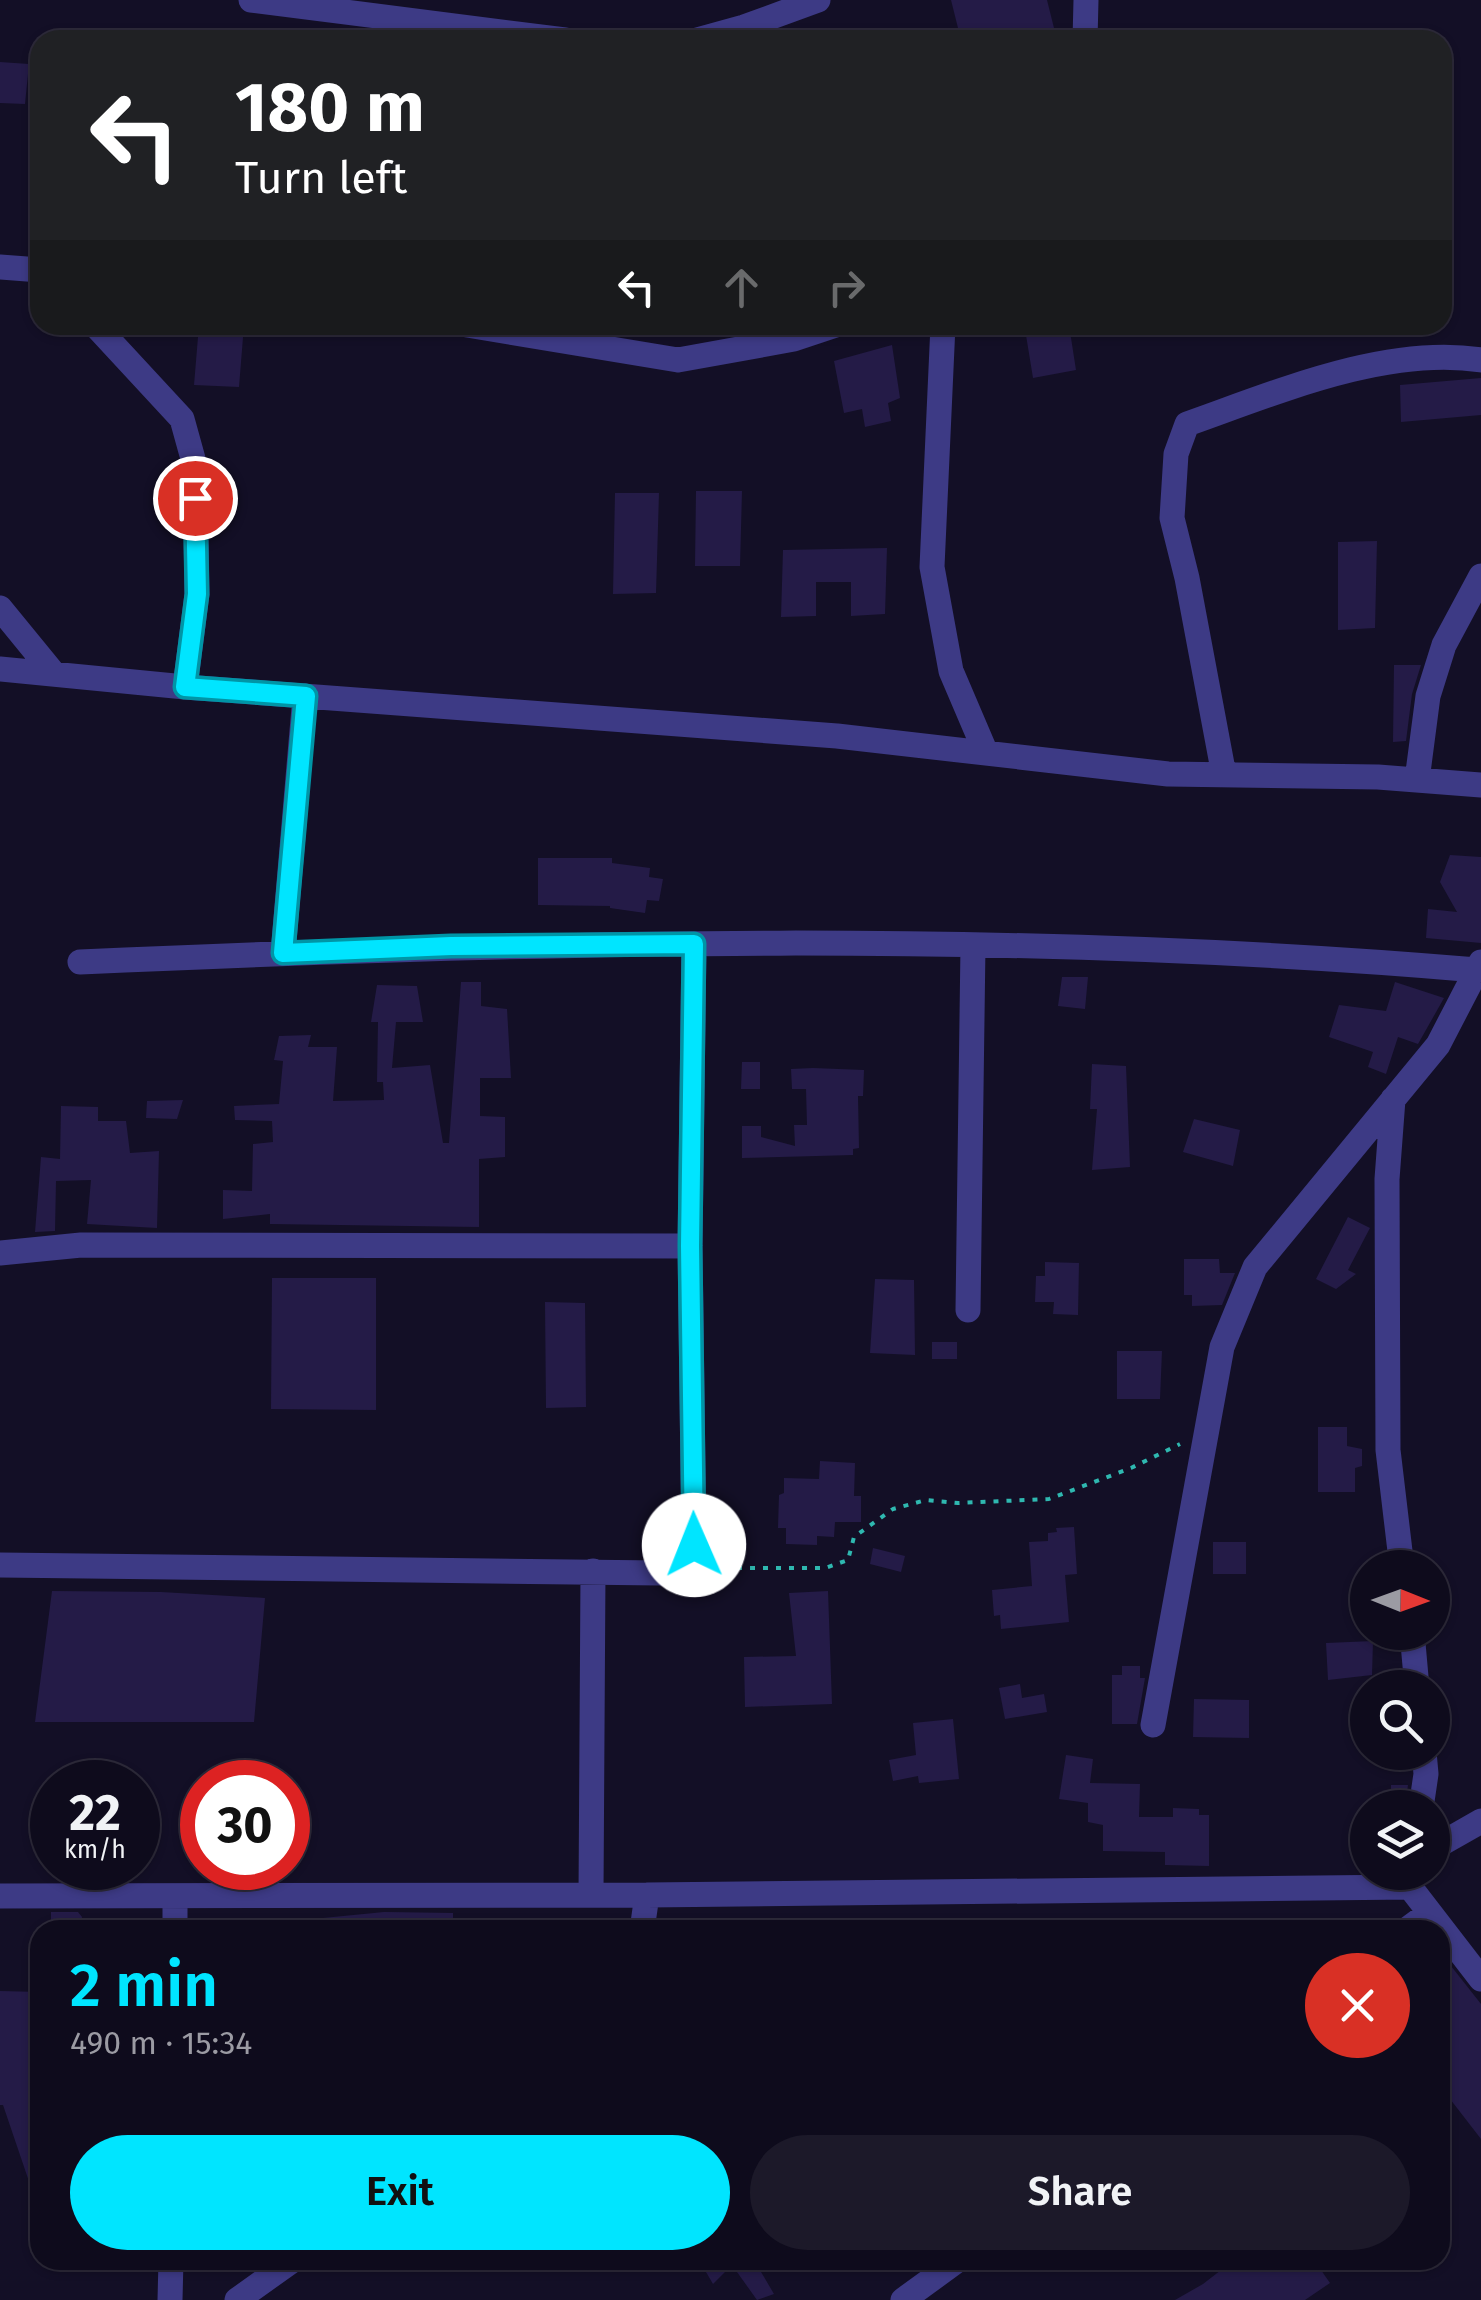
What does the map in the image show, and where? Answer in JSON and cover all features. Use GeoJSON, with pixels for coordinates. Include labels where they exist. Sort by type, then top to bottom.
{"type":"FeatureCollection","features":[{"type":"Feature","properties":{"kind":"street"},"geometry":{"type":"LineString","coordinates":[[250,0],[486,30]]}},
{"type":"Feature","properties":{"kind":"street"},"geometry":{"type":"LineString","coordinates":[[733,30],[818,0]]}},
{"type":"Feature","properties":{"kind":"street"},"geometry":{"type":"LineString","coordinates":[[1085,30],[1086,0]]}},
{"type":"Feature","properties":{"kind":"street"},"geometry":{"type":"LineString","coordinates":[[0,266],[30,269]]}},
{"type":"Feature","properties":{"kind":"street"},"geometry":{"type":"LineString","coordinates":[[105,335],[182,419],[195,466],[197,594],[185,687]]}},
{"type":"Feature","properties":{"kind":"street"},"geometry":{"type":"LineString","coordinates":[[527,335],[678,360],[808,335]]}},
{"type":"Feature","properties":{"kind":"street"},"geometry":{"type":"LineString","coordinates":[[943,335],[932,567],[950,670],[986,754]]}},
{"type":"Feature","properties":{"kind":"street"},"geometry":{"type":"LineString","coordinates":[[1224,776],[1188,578],[1172,518],[1176,454],[1186,424],[1279,392],[1386,362],[1458,356],[1481,360]]}},
{"type":"Feature","properties":{"kind":"street"},"geometry":{"type":"LineString","coordinates":[[1417,780],[1428,696],[1444,645],[1481,576]]}},
{"type":"Feature","properties":{"kind":"street"},"geometry":{"type":"LineString","coordinates":[[0,608],[54,674]]}},
{"type":"Feature","properties":{"kind":"street"},"geometry":{"type":"LineString","coordinates":[[0,669],[185,687],[837,736],[1168,774],[1481,785]]}},
{"type":"Feature","properties":{"kind":"street"},"geometry":{"type":"LineString","coordinates":[[283,953],[306,696]]}},
{"type":"Feature","properties":{"kind":"street"},"geometry":{"type":"LineString","coordinates":[[0,1565],[660,1572],[685,1566],[694,1545],[690,1246],[694,944]]}},
{"type":"Feature","properties":{"kind":"street"},"geometry":{"type":"LineString","coordinates":[[80,962],[451,946],[694,944],[974,946],[1479,966],[1438,1045],[1254,1267],[1222,1347],[1153,1724]]}},
{"type":"Feature","properties":{"kind":"street"},"geometry":{"type":"LineString","coordinates":[[968,1310],[974,946]]}},
{"type":"Feature","properties":{"kind":"street"},"geometry":{"type":"LineString","coordinates":[[1393,1098],[1387,1179],[1388,1450],[1400,1550]]}},
{"type":"Feature","properties":{"kind":"street"},"geometry":{"type":"LineString","coordinates":[[0,1253],[81,1246],[690,1246]]}},
{"type":"Feature","properties":{"kind":"street"},"geometry":{"type":"LineString","coordinates":[[592,1895],[593,1571]]}},
{"type":"Feature","properties":{"kind":"street"},"geometry":{"type":"LineString","coordinates":[[1450,1839],[1481,1821]]}},
{"type":"Feature","properties":{"kind":"street"},"geometry":{"type":"LineString","coordinates":[[0,1896],[647,1895],[1350,1878]]}},
{"type":"Feature","properties":{"kind":"street"},"geometry":{"type":"LineString","coordinates":[[1419,1890],[1434,1920]]}},
{"type":"Feature","properties":{"kind":"street"},"geometry":{"type":"LineString","coordinates":[[643,1920],[647,1895]]}},
{"type":"Feature","properties":{"kind":"street"},"geometry":{"type":"LineString","coordinates":[[175,1920],[176,1896]]}},
{"type":"Feature","properties":{"kind":"street"},"geometry":{"type":"LineString","coordinates":[[1420,1920],[1429,1913]]}},
{"type":"Feature","properties":{"kind":"street"},"geometry":{"type":"LineString","coordinates":[[1450,1940],[1481,1980]]}},
{"type":"Feature","properties":{"kind":"street"},"geometry":{"type":"LineString","coordinates":[[170,2300],[171,2270]]}},
{"type":"Feature","properties":{"kind":"street"},"geometry":{"type":"LineString","coordinates":[[237,2300],[279,2270]]}},
{"type":"Feature","properties":{"kind":"street"},"geometry":{"type":"LineString","coordinates":[[904,2300],[944,2270]]}},
{"type":"Feature","properties":{"kind":"path"},"geometry":{"type":"LineString","coordinates":[[685,1566],[744,1570],[825,1568],[848,1560],[854,1537],[893,1510],[926,1500],[958,1503],[1049,1499],[1130,1468],[1207,1430]]}},
{"type":"Feature","properties":{"kind":"building"},"geometry":{"type":"Polygon","coordinates":[[[951,0],[1047,0],[1054,30],[958,30],[951,0]]]}},
{"type":"Feature","properties":{"kind":"building"},"geometry":{"type":"Polygon","coordinates":[[[0,62],[29,64],[25,104],[0,103],[0,62]]]}},
{"type":"Feature","properties":{"kind":"building"},"geometry":{"type":"Polygon","coordinates":[[[198,335],[243,335],[239,387],[194,385],[198,335]]]}},
{"type":"Feature","properties":{"kind":"building"},"geometry":{"type":"Polygon","coordinates":[[[1026,335],[1071,335],[1076,370],[1033,378],[1026,335]]]}},
{"type":"Feature","properties":{"kind":"building"},"geometry":{"type":"Polygon","coordinates":[[[892,345],[900,398],[888,403],[891,421],[865,427],[862,409],[844,413],[834,361],[892,345]]]}},
{"type":"Feature","properties":{"kind":"building"},"geometry":{"type":"Polygon","coordinates":[[[1481,378],[1481,415],[1401,422],[1400,385],[1481,378]]]}},
{"type":"Feature","properties":{"kind":"building"},"geometry":{"type":"Polygon","coordinates":[[[696,491],[742,491],[740,566],[695,566],[696,491]]]}},
{"type":"Feature","properties":{"kind":"building"},"geometry":{"type":"Polygon","coordinates":[[[615,493],[659,493],[656,593],[613,594],[615,493]]]}},
{"type":"Feature","properties":{"kind":"building"},"geometry":{"type":"Polygon","coordinates":[[[1377,541],[1375,628],[1338,630],[1338,542],[1377,541]]]}},
{"type":"Feature","properties":{"kind":"building"},"geometry":{"type":"Polygon","coordinates":[[[887,548],[885,614],[851,616],[851,582],[816,582],[816,616],[781,617],[783,550],[887,548]]]}},
{"type":"Feature","properties":{"kind":"building"},"geometry":{"type":"Polygon","coordinates":[[[1394,665],[1421,665],[1412,694],[1406,741],[1393,742],[1394,665]]]}},
{"type":"Feature","properties":{"kind":"building"},"geometry":{"type":"Polygon","coordinates":[[[1450,855],[1481,857],[1481,943],[1426,938],[1428,909],[1457,912],[1440,882],[1450,855]]]}},
{"type":"Feature","properties":{"kind":"building"},"geometry":{"type":"Polygon","coordinates":[[[538,858],[612,858],[612,863],[650,868],[649,877],[663,879],[659,901],[647,900],[645,913],[610,906],[538,905],[538,858]]]}},
{"type":"Feature","properties":{"kind":"building"},"geometry":{"type":"Polygon","coordinates":[[[1062,977],[1088,977],[1085,1009],[1058,1006],[1062,977]]]}},
{"type":"Feature","properties":{"kind":"building"},"geometry":{"type":"Polygon","coordinates":[[[461,982],[481,982],[481,1006],[507,1009],[511,1078],[480,1078],[480,1116],[505,1117],[505,1157],[479,1159],[479,1227],[270,1224],[270,1214],[223,1219],[223,1190],[252,1191],[253,1144],[273,1142],[272,1121],[235,1120],[234,1106],[279,1104],[283,1061],[274,1060],[279,1036],[311,1035],[308,1047],[337,1047],[333,1101],[384,1100],[383,1082],[377,1082],[378,1022],[371,1022],[377,985],[417,986],[423,1022],[396,1022],[392,1068],[430,1065],[443,1143],[449,1143],[461,982]]]}},
{"type":"Feature","properties":{"kind":"building"},"geometry":{"type":"Polygon","coordinates":[[[1395,982],[1444,998],[1418,1044],[1398,1037],[1386,1074],[1368,1067],[1373,1052],[1329,1037],[1339,1005],[1386,1011],[1395,982]]]}},
{"type":"Feature","properties":{"kind":"building"},"geometry":{"type":"Polygon","coordinates":[[[742,1062],[760,1062],[760,1089],[741,1089],[742,1062]]]}},
{"type":"Feature","properties":{"kind":"building"},"geometry":{"type":"Polygon","coordinates":[[[1092,1064],[1126,1066],[1130,1167],[1092,1170],[1097,1109],[1090,1109],[1092,1064]]]}},
{"type":"Feature","properties":{"kind":"building"},"geometry":{"type":"Polygon","coordinates":[[[791,1069],[864,1070],[863,1096],[858,1096],[859,1148],[853,1149],[853,1155],[742,1158],[742,1126],[761,1126],[761,1137],[795,1146],[794,1125],[807,1125],[806,1089],[792,1089],[791,1069]]]}},
{"type":"Feature","properties":{"kind":"building"},"geometry":{"type":"Polygon","coordinates":[[[183,1100],[177,1119],[146,1118],[147,1101],[183,1100]]]}},
{"type":"Feature","properties":{"kind":"building"},"geometry":{"type":"Polygon","coordinates":[[[61,1106],[98,1107],[98,1121],[126,1121],[130,1153],[159,1151],[157,1228],[87,1224],[91,1180],[56,1181],[55,1231],[35,1232],[41,1157],[60,1159],[61,1106]]]}},
{"type":"Feature","properties":{"kind":"building"},"geometry":{"type":"Polygon","coordinates":[[[1194,1119],[1240,1130],[1233,1166],[1183,1152],[1194,1119]]]}},
{"type":"Feature","properties":{"kind":"building"},"geometry":{"type":"Polygon","coordinates":[[[1348,1217],[1370,1228],[1348,1270],[1356,1274],[1336,1289],[1316,1279],[1348,1217]]]}},
{"type":"Feature","properties":{"kind":"building"},"geometry":{"type":"Polygon","coordinates":[[[1184,1259],[1219,1259],[1220,1273],[1235,1273],[1222,1305],[1192,1306],[1192,1295],[1184,1295],[1184,1259]]]}},
{"type":"Feature","properties":{"kind":"building"},"geometry":{"type":"Polygon","coordinates":[[[1045,1262],[1079,1263],[1078,1315],[1053,1314],[1054,1302],[1035,1302],[1036,1276],[1045,1276],[1045,1262]]]}},
{"type":"Feature","properties":{"kind":"building"},"geometry":{"type":"Polygon","coordinates":[[[272,1278],[376,1278],[376,1410],[271,1409],[272,1278]]]}},
{"type":"Feature","properties":{"kind":"building"},"geometry":{"type":"Polygon","coordinates":[[[875,1279],[914,1280],[915,1355],[870,1353],[875,1279]]]}},
{"type":"Feature","properties":{"kind":"building"},"geometry":{"type":"Polygon","coordinates":[[[545,1302],[585,1303],[586,1407],[546,1408],[545,1302]]]}},
{"type":"Feature","properties":{"kind":"building"},"geometry":{"type":"Polygon","coordinates":[[[932,1342],[957,1342],[957,1359],[932,1359],[932,1342]]]}},
{"type":"Feature","properties":{"kind":"building"},"geometry":{"type":"Polygon","coordinates":[[[1117,1351],[1162,1351],[1160,1399],[1117,1399],[1117,1351]]]}},
{"type":"Feature","properties":{"kind":"building"},"geometry":{"type":"Polygon","coordinates":[[[1318,1427],[1347,1427],[1347,1446],[1362,1449],[1362,1466],[1355,1468],[1355,1492],[1318,1492],[1318,1427]]]}},
{"type":"Feature","properties":{"kind":"building"},"geometry":{"type":"Polygon","coordinates":[[[820,1461],[855,1463],[854,1496],[861,1496],[861,1522],[835,1522],[834,1537],[817,1536],[817,1545],[786,1544],[786,1528],[778,1528],[784,1478],[819,1479],[820,1461]]]}},
{"type":"Feature","properties":{"kind":"building"},"geometry":{"type":"Polygon","coordinates":[[[1074,1527],[1077,1574],[1065,1575],[1069,1622],[1001,1629],[1000,1615],[994,1616],[992,1590],[1032,1586],[1029,1542],[1048,1541],[1048,1533],[1057,1532],[1056,1528],[1074,1527]]]}},
{"type":"Feature","properties":{"kind":"building"},"geometry":{"type":"Polygon","coordinates":[[[1213,1542],[1246,1542],[1246,1574],[1213,1574],[1213,1542]]]}},
{"type":"Feature","properties":{"kind":"building"},"geometry":{"type":"Polygon","coordinates":[[[873,1548],[905,1556],[901,1572],[870,1564],[873,1548]]]}},
{"type":"Feature","properties":{"kind":"building"},"geometry":{"type":"Polygon","coordinates":[[[52,1591],[265,1598],[254,1722],[35,1722],[52,1591]]]}},
{"type":"Feature","properties":{"kind":"building"},"geometry":{"type":"Polygon","coordinates":[[[828,1591],[832,1704],[745,1707],[744,1657],[796,1656],[789,1593],[828,1591]]]}},
{"type":"Feature","properties":{"kind":"building"},"geometry":{"type":"Polygon","coordinates":[[[1350,1642],[1350,1650],[1373,1650],[1372,1670],[1350,1670],[1350,1678],[1328,1680],[1326,1643],[1350,1642]]]}},
{"type":"Feature","properties":{"kind":"building"},"geometry":{"type":"Polygon","coordinates":[[[1122,1666],[1140,1666],[1140,1678],[1145,1678],[1137,1724],[1112,1724],[1112,1675],[1122,1675],[1122,1666]]]}},
{"type":"Feature","properties":{"kind":"building"},"geometry":{"type":"Polygon","coordinates":[[[1020,1684],[1022,1698],[1044,1694],[1047,1712],[1005,1719],[999,1688],[1020,1684]]]}},
{"type":"Feature","properties":{"kind":"building"},"geometry":{"type":"Polygon","coordinates":[[[1194,1699],[1249,1700],[1249,1738],[1193,1737],[1194,1699]]]}},
{"type":"Feature","properties":{"kind":"building"},"geometry":{"type":"Polygon","coordinates":[[[953,1719],[959,1779],[919,1783],[918,1776],[893,1781],[889,1760],[916,1755],[913,1723],[953,1719]]]}},
{"type":"Feature","properties":{"kind":"building"},"geometry":{"type":"Polygon","coordinates":[[[1066,1755],[1093,1759],[1090,1783],[1140,1784],[1139,1817],[1173,1817],[1173,1808],[1199,1809],[1199,1815],[1209,1815],[1209,1866],[1165,1865],[1165,1852],[1103,1851],[1103,1825],[1088,1822],[1088,1803],[1059,1799],[1066,1755]]]}},
{"type":"Feature","properties":{"kind":"building"},"geometry":{"type":"Polygon","coordinates":[[[1391,1785],[1408,1785],[1407,1790],[1391,1790],[1391,1785]]]}},
{"type":"Feature","properties":{"kind":"building"},"geometry":{"type":"Polygon","coordinates":[[[51,1912],[78,1912],[82,1917],[82,1920],[51,1920],[51,1912]]]}},
{"type":"Feature","properties":{"kind":"building"},"geometry":{"type":"Polygon","coordinates":[[[384,1912],[453,1913],[453,1920],[323,1918],[384,1912]]]}},
{"type":"Feature","properties":{"kind":"building"},"geometry":{"type":"Polygon","coordinates":[[[1450,1965],[1481,2004],[1481,2139],[1450,2099],[1450,1965]]]}},
{"type":"Feature","properties":{"kind":"building"},"geometry":{"type":"Polygon","coordinates":[[[0,1991],[30,1992],[30,2184],[0,2105],[0,1991]]]}},
{"type":"Feature","properties":{"kind":"building"},"geometry":{"type":"Polygon","coordinates":[[[705,2270],[727,2270],[713,2284],[705,2270]]]}},
{"type":"Feature","properties":{"kind":"building"},"geometry":{"type":"Polygon","coordinates":[[[736,2270],[760,2270],[774,2294],[757,2300],[736,2270]]]}},
{"type":"Feature","properties":{"kind":"building"},"geometry":{"type":"Polygon","coordinates":[[[1221,2270],[1321,2270],[1330,2283],[1305,2300],[1175,2300],[1221,2270]]]}},
{"type":"Feature","properties":{"kind":"route"},"geometry":{"type":"LineString","coordinates":[[195,498],[197,594],[185,687],[306,696],[283,953],[451,946],[694,944],[690,1246],[694,1545]]}}]}
